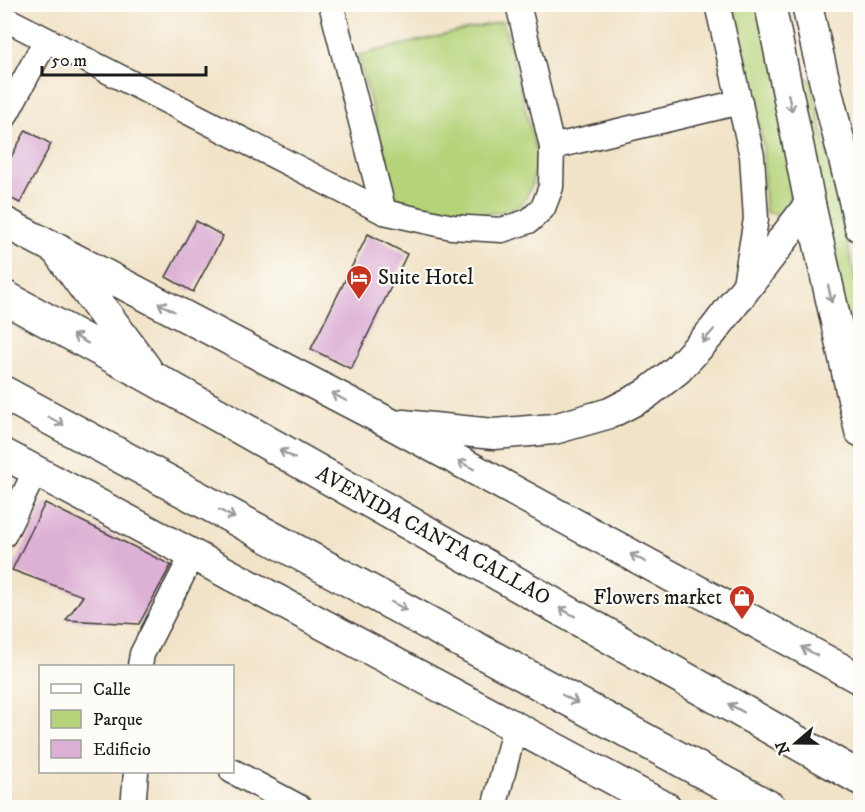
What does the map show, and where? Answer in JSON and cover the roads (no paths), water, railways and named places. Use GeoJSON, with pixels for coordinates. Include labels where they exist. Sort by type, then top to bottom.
{"type":"FeatureCollection","features":[{"type":"Feature","properties":{"kind":"highway"},"geometry":{"type":"LineString","coordinates":[[58,250],[151,377]]}},
{"type":"Feature","properties":{"kind":"highway","name":"AVENIDA CANTA CALLAO"},"geometry":{"type":"LineString","coordinates":[[4,297],[151,377],[861,778]]}},
{"type":"Feature","properties":{"kind":"highway"},"geometry":{"type":"LineString","coordinates":[[4,393],[770,807]]}},
{"type":"Feature","properties":{"kind":"main road"},"geometry":{"type":"LineString","coordinates":[[770,4],[810,204],[861,432]]}},
{"type":"Feature","properties":{"kind":"main road"},"geometry":{"type":"LineString","coordinates":[[807,4],[819,63],[855,181],[861,227]]}},
{"type":"Feature","properties":{"kind":"main road"},"geometry":{"type":"LineString","coordinates":[[784,72],[789,64],[804,55],[812,57],[819,63]]}},
{"type":"Feature","properties":{"kind":"main road"},"geometry":{"type":"LineString","coordinates":[[391,424],[494,434],[554,429],[610,413],[645,395],[677,370],[713,331],[810,204]]}},
{"type":"Feature","properties":{"kind":"main road"},"geometry":{"type":"LineString","coordinates":[[4,222],[391,424],[861,679]]}},
{"type":"Feature","properties":{"kind":"main road"},"geometry":{"type":"LineString","coordinates":[[4,454],[662,806]]}},
{"type":"Feature","properties":{"kind":"street"},"geometry":{"type":"LineString","coordinates":[[331,4],[384,212]]}},
{"type":"Feature","properties":{"kind":"street"},"geometry":{"type":"LineString","coordinates":[[4,18],[384,212],[452,227],[502,230],[529,221],[543,208],[551,187],[552,147],[518,4]]}},
{"type":"Feature","properties":{"kind":"street"},"geometry":{"type":"LineString","coordinates":[[717,4],[752,156],[756,219],[744,290]]}},
{"type":"Feature","properties":{"kind":"street"},"geometry":{"type":"LineString","coordinates":[[4,118],[46,40]]}},
{"type":"Feature","properties":{"kind":"street"},"geometry":{"type":"LineString","coordinates":[[552,147],[740,102]]}},
{"type":"Feature","properties":{"kind":"street"},"geometry":{"type":"LineString","coordinates":[[4,535],[36,470]]}},
{"type":"Feature","properties":{"kind":"street"},"geometry":{"type":"LineString","coordinates":[[140,665],[142,654],[192,556]]}},
{"type":"Feature","properties":{"kind":"street"},"geometry":{"type":"LineString","coordinates":[[494,807],[515,726]]}},
{"type":"Feature","properties":{"kind":"street"},"geometry":{"type":"LineString","coordinates":[[234,772],[301,807]]}},
{"type":"Feature","properties":{"kind":"place","name":"Suite Hotel"},"geometry":{"type":"Point","coordinates":[359,301]}},
{"type":"Feature","properties":{"kind":"place","name":"Flowers market"},"geometry":{"type":"Point","coordinates":[742,621]}}]}
